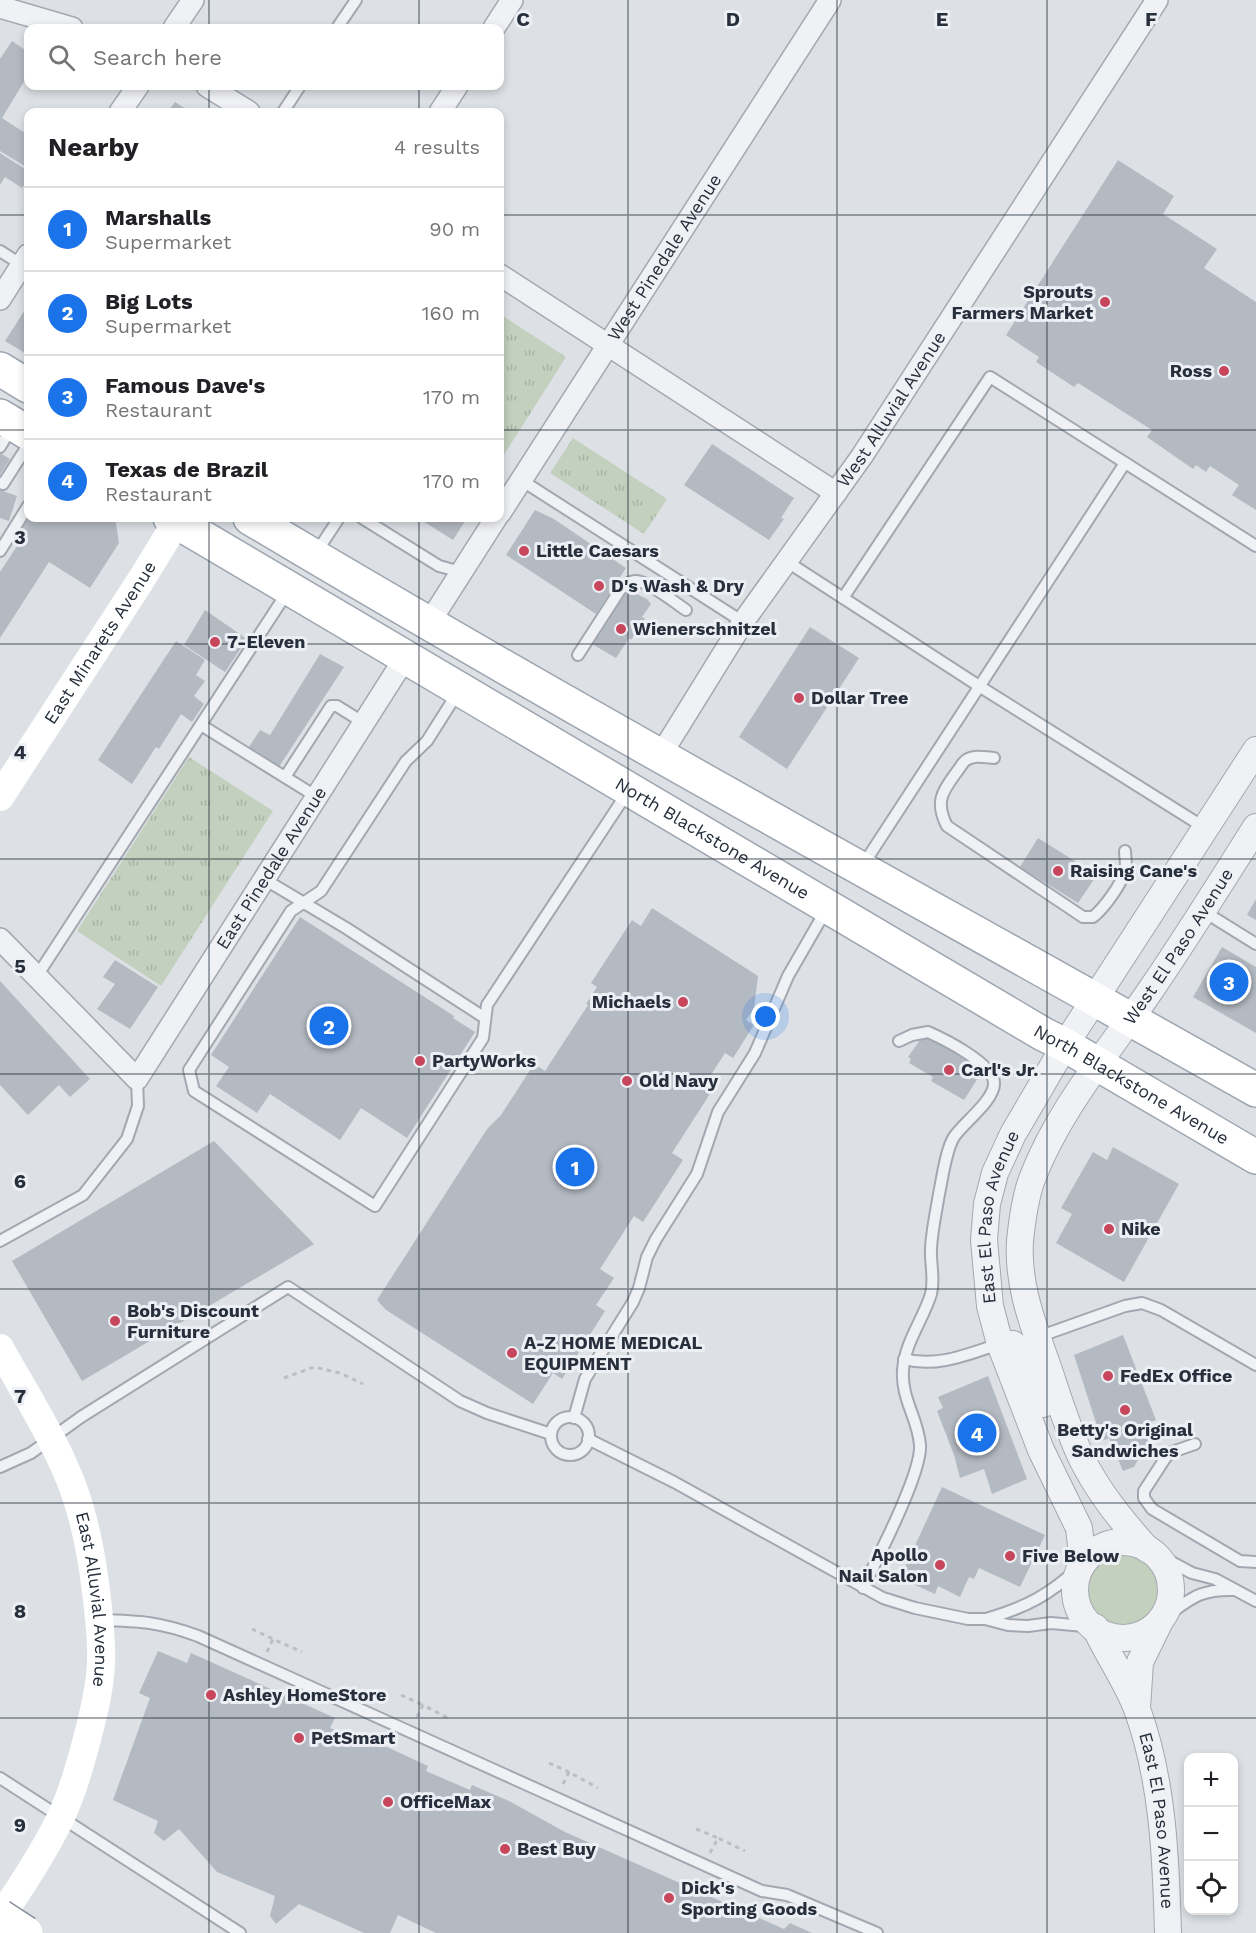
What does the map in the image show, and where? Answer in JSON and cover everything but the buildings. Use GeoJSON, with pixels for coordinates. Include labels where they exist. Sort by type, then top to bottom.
{"type":"FeatureCollection","features":[{"type":"Feature","properties":{"kind":"main road"},"geometry":{"type":"LineString","coordinates":[[0,369],[24,384]]}},
{"type":"Feature","properties":{"kind":"main road","name":"East Minarets Avenue"},"geometry":{"type":"LineString","coordinates":[[0,797],[173,522]]}},
{"type":"Feature","properties":{"kind":"main road","name":"North Blackstone Avenue"},"geometry":{"type":"LineString","coordinates":[[180,522],[629,791],[1256,1157]]}},
{"type":"Feature","properties":{"kind":"main road"},"geometry":{"type":"LineString","coordinates":[[257,522],[660,756],[1256,1090]]}},
{"type":"Feature","properties":{"kind":"main road"},"geometry":{"type":"LineString","coordinates":[[459,690],[488,685],[631,764],[640,764],[660,756]]}},
{"type":"Feature","properties":{"kind":"main road"},"geometry":{"type":"LineString","coordinates":[[629,791],[637,781],[644,777],[653,778],[749,829],[861,867]]}},
{"type":"Feature","properties":{"kind":"main road","name":"East Alluvial Avenue"},"geometry":{"type":"LineString","coordinates":[[0,1348],[66,1469],[89,1542],[99,1620],[101,1664],[96,1705],[79,1769],[61,1817],[32,1869],[0,1917]]}},
{"type":"Feature","properties":{"kind":"main road"},"geometry":{"type":"LineString","coordinates":[[0,1917],[26,1933]]}},
{"type":"Feature","properties":{"kind":"street"},"geometry":{"type":"LineString","coordinates":[[177,24],[193,0]]}},
{"type":"Feature","properties":{"kind":"street"},"geometry":{"type":"LineString","coordinates":[[497,24],[512,0]]}},
{"type":"Feature","properties":{"kind":"street","name":"West Pinedale Avenue"},"geometry":{"type":"LineString","coordinates":[[504,507],[830,0]]}},
{"type":"Feature","properties":{"kind":"street","name":"West Alluvial Avenue"},"geometry":{"type":"LineString","coordinates":[[660,756],[743,622],[836,493],[1157,0]]}},
{"type":"Feature","properties":{"kind":"street"},"geometry":{"type":"LineString","coordinates":[[0,7],[58,24]]}},
{"type":"Feature","properties":{"kind":"street"},"geometry":{"type":"LineString","coordinates":[[123,108],[135,90]]}},
{"type":"Feature","properties":{"kind":"street"},"geometry":{"type":"LineString","coordinates":[[213,90],[243,108]]}},
{"type":"Feature","properties":{"kind":"street"},"geometry":{"type":"LineString","coordinates":[[443,108],[454,90]]}},
{"type":"Feature","properties":{"kind":"street"},"geometry":{"type":"LineString","coordinates":[[0,299],[24,262]]}},
{"type":"Feature","properties":{"kind":"street"},"geometry":{"type":"LineString","coordinates":[[504,278],[836,493]]}},
{"type":"Feature","properties":{"kind":"street"},"geometry":{"type":"LineString","coordinates":[[429,623],[493,522]]}},
{"type":"Feature","properties":{"kind":"street","name":"East Pinedale Avenue"},"geometry":{"type":"LineString","coordinates":[[137,1079],[405,658]]}},
{"type":"Feature","properties":{"kind":"street"},"geometry":{"type":"LineString","coordinates":[[1065,1045],[1256,750]]}},
{"type":"Feature","properties":{"kind":"street","name":"West El Paso Avenue"},"geometry":{"type":"LineString","coordinates":[[1098,1065],[1256,827]]}},
{"type":"Feature","properties":{"kind":"street"},"geometry":{"type":"LineString","coordinates":[[0,939],[137,1079]]}},
{"type":"Feature","properties":{"kind":"street","name":"East El Paso Avenue"},"geometry":{"type":"LineString","coordinates":[[1065,1045],[1013,1134],[995,1173],[987,1204],[984,1240],[990,1306],[999,1344],[1041,1450],[1079,1528],[1082,1545],[1081,1566]]}},
{"type":"Feature","properties":{"kind":"street","name":"East El Paso Avenue"},"geometry":{"type":"LineString","coordinates":[[1098,1065],[1063,1118],[1031,1180],[1020,1243],[1020,1271],[1024,1298],[1055,1390],[1081,1457],[1113,1509],[1147,1549]]}},
{"type":"Feature","properties":{"kind":"street"},"geometry":{"type":"LineString","coordinates":[[999,1344],[1013,1344],[1022,1351],[1051,1425],[1081,1457]]}},
{"type":"Feature","properties":{"kind":"street"},"geometry":{"type":"LineString","coordinates":[[1132,1543],[1147,1549],[1166,1569],[1170,1582],[1170,1602],[1161,1620],[1140,1634],[1115,1637],[1085,1620],[1076,1599],[1075,1586],[1081,1566],[1095,1550],[1108,1544],[1132,1543]]}},
{"type":"Feature","properties":{"kind":"street","name":"East El Paso Avenue"},"geometry":{"type":"LineString","coordinates":[[1137,1708],[1140,1662],[1161,1620]]}},
{"type":"Feature","properties":{"kind":"street","name":"East El Paso Avenue"},"geometry":{"type":"LineString","coordinates":[[1095,1627],[1137,1708],[1152,1765],[1164,1840],[1168,1933]]}},
{"type":"Feature","properties":{"kind":"lane"},"geometry":{"type":"LineString","coordinates":[[340,24],[356,0]]}},
{"type":"Feature","properties":{"kind":"lane"},"geometry":{"type":"LineString","coordinates":[[286,108],[297,90]]}},
{"type":"Feature","properties":{"kind":"lane"},"geometry":{"type":"LineString","coordinates":[[0,251],[24,260]]}},
{"type":"Feature","properties":{"kind":"lane"},"geometry":{"type":"LineString","coordinates":[[843,598],[990,377],[1256,546]]}},
{"type":"Feature","properties":{"kind":"lane"},"geometry":{"type":"LineString","coordinates":[[0,483],[3,484],[14,433]]}},
{"type":"Feature","properties":{"kind":"lane"},"geometry":{"type":"LineString","coordinates":[[861,867],[1125,463]]}},
{"type":"Feature","properties":{"kind":"lane"},"geometry":{"type":"LineString","coordinates":[[521,480],[743,622]]}},
{"type":"Feature","properties":{"kind":"lane"},"geometry":{"type":"LineString","coordinates":[[0,551],[24,512]]}},
{"type":"Feature","properties":{"kind":"lane"},"geometry":{"type":"LineString","coordinates":[[314,556],[336,522]]}},
{"type":"Feature","properties":{"kind":"lane"},"geometry":{"type":"LineString","coordinates":[[368,522],[439,566],[461,572]]}},
{"type":"Feature","properties":{"kind":"lane"},"geometry":{"type":"LineString","coordinates":[[786,561],[1205,828]]}},
{"type":"Feature","properties":{"kind":"lane"},"geometry":{"type":"LineString","coordinates":[[578,655],[620,590],[628,582],[637,581],[649,586],[686,610]]}},
{"type":"Feature","properties":{"kind":"lane"},"geometry":{"type":"LineString","coordinates":[[37,976],[290,589]]}},
{"type":"Feature","properties":{"kind":"lane"},"geometry":{"type":"LineString","coordinates":[[459,690],[427,741],[406,761],[321,891],[291,911],[189,1070],[194,1091],[375,1206],[483,1038],[487,1005],[629,791]]}},
{"type":"Feature","properties":{"kind":"lane"},"geometry":{"type":"LineString","coordinates":[[285,777],[331,706],[337,706],[364,723]]}},
{"type":"Feature","properties":{"kind":"lane"},"geometry":{"type":"LineString","coordinates":[[201,725],[317,797]]}},
{"type":"Feature","properties":{"kind":"lane"},"geometry":{"type":"LineString","coordinates":[[994,758],[966,758],[940,797],[940,813],[947,826],[1083,917],[1093,917],[1102,910],[1126,868],[1125,850]]}},
{"type":"Feature","properties":{"kind":"lane"},"geometry":{"type":"LineString","coordinates":[[264,879],[304,902],[485,1018]]}},
{"type":"Feature","properties":{"kind":"lane"},"geometry":{"type":"LineString","coordinates":[[573,1418],[585,1379],[633,1302],[647,1257],[656,1239],[697,1174],[718,1113],[755,1053],[788,976],[828,908]]}},
{"type":"Feature","properties":{"kind":"lane"},"geometry":{"type":"LineString","coordinates":[[1202,911],[1256,944]]}},
{"type":"Feature","properties":{"kind":"lane"},"geometry":{"type":"LineString","coordinates":[[863,1588],[908,1491],[919,1456],[919,1438],[903,1390],[904,1359],[931,1292],[934,1219],[945,1163],[954,1137],[975,1115],[990,1094],[994,1082],[992,1075],[982,1063],[928,1032],[921,1032],[899,1041]]}},
{"type":"Feature","properties":{"kind":"lane"},"geometry":{"type":"LineString","coordinates":[[0,1241],[83,1194],[112,1160],[127,1139],[138,1107],[137,1079]]}},
{"type":"Feature","properties":{"kind":"lane"},"geometry":{"type":"LineString","coordinates":[[0,1467],[31,1453],[81,1417],[288,1287],[460,1401],[487,1413],[551,1434]]}},
{"type":"Feature","properties":{"kind":"lane"},"geometry":{"type":"LineString","coordinates":[[1038,1337],[1125,1306],[1142,1303],[1161,1310],[1256,1365]]}},
{"type":"Feature","properties":{"kind":"lane"},"geometry":{"type":"LineString","coordinates":[[904,1359],[922,1363],[940,1362],[999,1344]]}},
{"type":"Feature","properties":{"kind":"lane"},"geometry":{"type":"LineString","coordinates":[[573,1418],[578,1419],[586,1428],[588,1439],[586,1445],[576,1454],[563,1454],[554,1446],[552,1428],[561,1419],[573,1418]]}},
{"type":"Feature","properties":{"kind":"lane"},"geometry":{"type":"LineString","coordinates":[[588,1439],[674,1482],[883,1598],[915,1608],[968,1619],[985,1619],[1018,1626],[1051,1623],[1095,1627]]}},
{"type":"Feature","properties":{"kind":"lane"},"geometry":{"type":"LineString","coordinates":[[1195,1444],[1172,1452],[1166,1457],[1144,1491],[1143,1498],[1152,1509],[1240,1561],[1256,1562]]}},
{"type":"Feature","properties":{"kind":"lane"},"geometry":{"type":"LineString","coordinates":[[1147,1549],[1185,1569],[1215,1579],[1256,1601]]}},
{"type":"Feature","properties":{"kind":"lane"},"geometry":{"type":"LineString","coordinates":[[985,1619],[1016,1610],[1032,1602],[1059,1586],[1081,1566]]}},
{"type":"Feature","properties":{"kind":"lane"},"geometry":{"type":"LineString","coordinates":[[1161,1620],[1198,1594],[1214,1590],[1237,1590]]}},
{"type":"Feature","properties":{"kind":"lane"},"geometry":{"type":"LineString","coordinates":[[99,1620],[145,1621],[168,1625],[198,1636],[762,1891],[787,1895],[877,1933]]}},
{"type":"Feature","properties":{"kind":"lane"},"geometry":{"type":"LineString","coordinates":[[0,1778],[240,1933]]}},
{"type":"Feature","properties":{"kind":"path"},"geometry":{"type":"LineString","coordinates":[[284,1378],[309,1368],[323,1367],[363,1384]]}},
{"type":"Feature","properties":{"kind":"path"},"geometry":{"type":"LineString","coordinates":[[252,1629],[302,1652]]}},
{"type":"Feature","properties":{"kind":"path"},"geometry":{"type":"LineString","coordinates":[[267,1653],[273,1639]]}},
{"type":"Feature","properties":{"kind":"path"},"geometry":{"type":"LineString","coordinates":[[401,1695],[450,1719]]}},
{"type":"Feature","properties":{"kind":"path"},"geometry":{"type":"LineString","coordinates":[[417,1717],[423,1705]]}},
{"type":"Feature","properties":{"kind":"path"},"geometry":{"type":"LineString","coordinates":[[549,1763],[598,1788]]}},
{"type":"Feature","properties":{"kind":"path"},"geometry":{"type":"LineString","coordinates":[[563,1784],[569,1772]]}},
{"type":"Feature","properties":{"kind":"path"},"geometry":{"type":"LineString","coordinates":[[696,1829],[745,1851]]}},
{"type":"Feature","properties":{"kind":"path"},"geometry":{"type":"LineString","coordinates":[[710,1853],[718,1838]]}},
{"type":"Feature","properties":{"kind":"green space"},"geometry":{"type":"Polygon","coordinates":[[[504,317],[566,357],[504,455],[504,317]]]}},
{"type":"Feature","properties":{"kind":"green space"},"geometry":{"type":"Polygon","coordinates":[[[573,438],[667,499],[644,534],[550,473],[573,438]]]}},
{"type":"Feature","properties":{"kind":"green space"},"geometry":{"type":"Polygon","coordinates":[[[189,757],[273,811],[161,986],[77,931],[189,757]]]}},
{"type":"Feature","properties":{"kind":"green space"},"geometry":{"type":"Polygon","coordinates":[[[1124,1555],[1144,1561],[1154,1571],[1160,1591],[1154,1611],[1144,1621],[1124,1627],[1104,1621],[1094,1611],[1088,1591],[1094,1571],[1104,1561],[1124,1555]]]}},
{"type":"Feature","properties":{"kind":"place","name":"Sprouts Farmers Market"},"geometry":{"type":"Point","coordinates":[1105,302]}},
{"type":"Feature","properties":{"kind":"place","name":"Ross"},"geometry":{"type":"Point","coordinates":[1224,371]}},
{"type":"Feature","properties":{"kind":"place","name":"Little Caesars"},"geometry":{"type":"Point","coordinates":[524,551]}},
{"type":"Feature","properties":{"kind":"place","name":"D's Wash & Dry"},"geometry":{"type":"Point","coordinates":[599,586]}},
{"type":"Feature","properties":{"kind":"place","name":"Wienerschnitzel"},"geometry":{"type":"Point","coordinates":[621,629]}},
{"type":"Feature","properties":{"kind":"place","name":"7-Eleven"},"geometry":{"type":"Point","coordinates":[215,642]}},
{"type":"Feature","properties":{"kind":"place","name":"Dollar Tree"},"geometry":{"type":"Point","coordinates":[799,698]}},
{"type":"Feature","properties":{"kind":"place","name":"Raising Cane's"},"geometry":{"type":"Point","coordinates":[1058,871]}},
{"type":"Feature","properties":{"kind":"place","name":"Famous Dave's"},"geometry":{"type":"Point","coordinates":[1229,982]}},
{"type":"Feature","properties":{"kind":"place","name":"Michaels"},"geometry":{"type":"Point","coordinates":[683,1002]}},
{"type":"Feature","properties":{"kind":"place","name":"Big Lots"},"geometry":{"type":"Point","coordinates":[329,1026]}},
{"type":"Feature","properties":{"kind":"place","name":"PartyWorks"},"geometry":{"type":"Point","coordinates":[420,1061]}},
{"type":"Feature","properties":{"kind":"place","name":"Carl's Jr."},"geometry":{"type":"Point","coordinates":[949,1070]}},
{"type":"Feature","properties":{"kind":"place","name":"Old Navy"},"geometry":{"type":"Point","coordinates":[627,1081]}},
{"type":"Feature","properties":{"kind":"place","name":"Marshalls"},"geometry":{"type":"Point","coordinates":[575,1167]}},
{"type":"Feature","properties":{"kind":"place","name":"Nike"},"geometry":{"type":"Point","coordinates":[1109,1229]}},
{"type":"Feature","properties":{"kind":"place","name":"Bob's Discount Furniture"},"geometry":{"type":"Point","coordinates":[115,1321]}},
{"type":"Feature","properties":{"kind":"place","name":"A-Z HOME MEDICAL EQUIPMENT"},"geometry":{"type":"Point","coordinates":[512,1353]}},
{"type":"Feature","properties":{"kind":"place","name":"FedEx Office"},"geometry":{"type":"Point","coordinates":[1108,1376]}},
{"type":"Feature","properties":{"kind":"place","name":"Betty's Original Sandwiches"},"geometry":{"type":"Point","coordinates":[1125,1410]}},
{"type":"Feature","properties":{"kind":"place","name":"Texas de Brazil"},"geometry":{"type":"Point","coordinates":[977,1433]}},
{"type":"Feature","properties":{"kind":"place","name":"Five Below"},"geometry":{"type":"Point","coordinates":[1010,1556]}},
{"type":"Feature","properties":{"kind":"place","name":"Apollo Nail Salon"},"geometry":{"type":"Point","coordinates":[940,1565]}},
{"type":"Feature","properties":{"kind":"place","name":"Ashley HomeStore"},"geometry":{"type":"Point","coordinates":[211,1695]}},
{"type":"Feature","properties":{"kind":"place","name":"PetSmart"},"geometry":{"type":"Point","coordinates":[299,1738]}},
{"type":"Feature","properties":{"kind":"place","name":"OfficeMax"},"geometry":{"type":"Point","coordinates":[388,1802]}},
{"type":"Feature","properties":{"kind":"place","name":"Best Buy"},"geometry":{"type":"Point","coordinates":[505,1849]}},
{"type":"Feature","properties":{"kind":"place","name":"Dick's Sporting Goods"},"geometry":{"type":"Point","coordinates":[669,1898]}}]}
